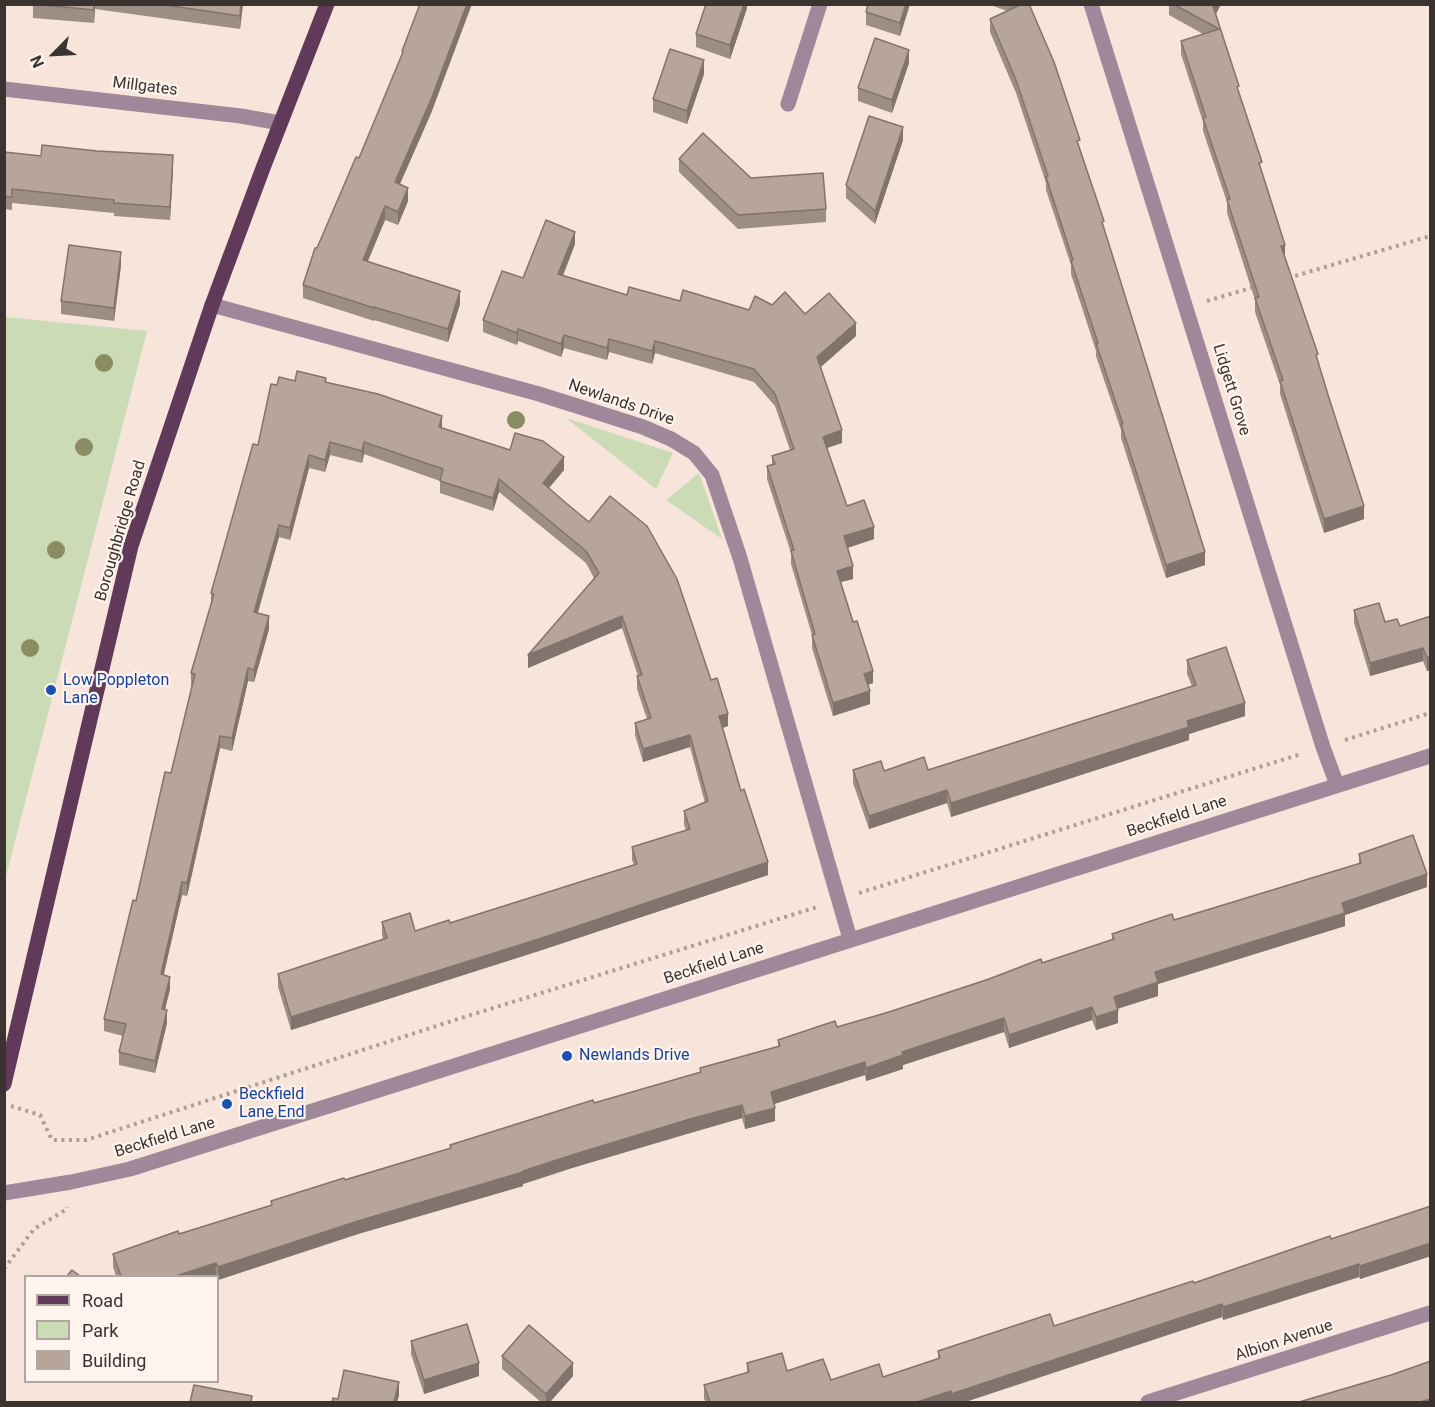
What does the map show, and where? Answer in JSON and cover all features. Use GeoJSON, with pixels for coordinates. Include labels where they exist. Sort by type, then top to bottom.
{"type":"FeatureCollection","features":[{"type":"Feature","properties":{"kind":"main road","name":"Boroughbridge Road"},"geometry":{"type":"LineString","coordinates":[[4,1084],[132,546],[212,305],[327,4]]}},
{"type":"Feature","properties":{"kind":"street"},"geometry":{"type":"LineString","coordinates":[[788,104],[820,4]]}},
{"type":"Feature","properties":{"kind":"street","name":"Lidgett Grove"},"geometry":{"type":"LineString","coordinates":[[1091,4],[1323,747],[1337,785]]}},
{"type":"Feature","properties":{"kind":"street","name":"Millgates"},"geometry":{"type":"LineString","coordinates":[[4,89],[241,116],[280,123]]}},
{"type":"Feature","properties":{"kind":"street","name":"Newlands Drive"},"geometry":{"type":"LineString","coordinates":[[212,305],[539,394],[643,427],[671,439],[694,453],[712,475],[740,558],[850,939]]}},
{"type":"Feature","properties":{"kind":"street","name":"Beckfield Lane"},"geometry":{"type":"LineString","coordinates":[[4,1193],[130,1169],[1431,756]]}},
{"type":"Feature","properties":{"kind":"street","name":"Albion Avenue"},"geometry":{"type":"LineString","coordinates":[[1148,1402],[1431,1313]]}},
{"type":"Feature","properties":{"kind":"path"},"geometry":{"type":"LineString","coordinates":[[1276,281],[1431,236]]}},
{"type":"Feature","properties":{"kind":"path"},"geometry":{"type":"LineString","coordinates":[[1186,307],[1265,284]]}},
{"type":"Feature","properties":{"kind":"path"},"geometry":{"type":"LineString","coordinates":[[4,1104],[40,1115],[52,1140],[86,1140],[436,1026],[1431,713]]}},
{"type":"Feature","properties":{"kind":"path"},"geometry":{"type":"LineString","coordinates":[[4,1269],[34,1229]]}},
{"type":"Feature","properties":{"kind":"green space"},"geometry":{"type":"Polygon","coordinates":[[[4,317],[147,331],[5,880],[4,317]]]}},
{"type":"Feature","properties":{"kind":"green space"},"geometry":{"type":"Polygon","coordinates":[[[566,418],[673,453],[656,489],[566,418]]]}},
{"type":"Feature","properties":{"kind":"green space"},"geometry":{"type":"Polygon","coordinates":[[[699,473],[722,539],[666,500],[699,473]]]}},
{"type":"Feature","properties":{"kind":"building"},"geometry":{"type":"Polygon","coordinates":[[[33,4],[94,4],[94,10],[33,4]]]}},
{"type":"Feature","properties":{"kind":"building"},"geometry":{"type":"Polygon","coordinates":[[[158,4],[241,4],[240,16],[158,4]]]}},
{"type":"Feature","properties":{"kind":"building"},"geometry":{"type":"Polygon","coordinates":[[[420,4],[467,4],[432,97],[395,182],[408,188],[398,212],[385,206],[363,260],[460,291],[448,329],[303,285],[315,248],[317,248],[356,157],[359,158],[403,52],[420,4]]]}},
{"type":"Feature","properties":{"kind":"building"},"geometry":{"type":"Polygon","coordinates":[[[706,4],[744,4],[730,45],[696,34],[706,4]]]}},
{"type":"Feature","properties":{"kind":"building"},"geometry":{"type":"Polygon","coordinates":[[[868,4],[906,4],[900,23],[866,12],[868,4]]]}},
{"type":"Feature","properties":{"kind":"building"},"geometry":{"type":"Polygon","coordinates":[[[1022,4],[1029,4],[1054,62],[1080,140],[1077,141],[1104,221],[1102,222],[1205,552],[1166,565],[1071,261],[1073,260],[1046,177],[1048,176],[1016,80],[990,19],[1022,4]]]}},
{"type":"Feature","properties":{"kind":"building"},"geometry":{"type":"Polygon","coordinates":[[[1173,4],[1214,4],[1285,245],[1281,246],[1318,354],[1316,355],[1329,398],[1364,506],[1324,519],[1280,381],[1283,380],[1255,298],[1259,297],[1227,200],[1230,199],[1181,41],[1219,29],[1173,4]]]}},
{"type":"Feature","properties":{"kind":"building"},"geometry":{"type":"Polygon","coordinates":[[[875,38],[909,50],[892,100],[858,88],[875,38]]]}},
{"type":"Feature","properties":{"kind":"building"},"geometry":{"type":"Polygon","coordinates":[[[670,49],[704,60],[687,111],[653,99],[670,49]]]}},
{"type":"Feature","properties":{"kind":"building"},"geometry":{"type":"Polygon","coordinates":[[[869,116],[903,127],[875,211],[846,185],[869,116]]]}},
{"type":"Feature","properties":{"kind":"building"},"geometry":{"type":"Polygon","coordinates":[[[703,133],[751,178],[823,173],[826,209],[738,215],[679,159],[703,133]]]}},
{"type":"Feature","properties":{"kind":"building"},"geometry":{"type":"Polygon","coordinates":[[[42,145],[173,155],[170,207],[114,203],[114,200],[12,189],[12,197],[4,196],[4,152],[41,156],[42,145]]]}},
{"type":"Feature","properties":{"kind":"building"},"geometry":{"type":"Polygon","coordinates":[[[546,220],[575,232],[558,274],[627,295],[629,287],[680,301],[683,290],[749,310],[755,296],[772,305],[785,292],[805,314],[829,293],[856,323],[817,357],[842,430],[823,437],[847,506],[864,500],[874,527],[844,536],[853,566],[837,571],[853,622],[857,621],[873,671],[864,674],[870,691],[833,703],[812,635],[815,634],[791,551],[794,550],[767,466],[775,464],[772,456],[794,449],[775,394],[754,369],[655,341],[652,351],[609,339],[607,348],[564,335],[561,344],[518,329],[517,333],[483,320],[502,271],[523,278],[546,220]]]}},
{"type":"Feature","properties":{"kind":"building"},"geometry":{"type":"Polygon","coordinates":[[[69,245],[121,252],[114,308],[61,301],[69,245]]]}},
{"type":"Feature","properties":{"kind":"building"},"geometry":{"type":"Polygon","coordinates":[[[297,371],[326,378],[325,382],[378,394],[442,416],[439,427],[510,450],[515,433],[543,441],[564,457],[543,483],[589,522],[610,496],[647,526],[677,579],[711,680],[717,678],[728,714],[719,716],[741,791],[744,789],[768,862],[545,937],[291,1017],[278,974],[387,938],[382,922],[410,913],[415,931],[449,920],[450,923],[637,864],[632,847],[690,829],[684,811],[708,801],[690,735],[643,749],[635,723],[651,718],[637,676],[642,675],[622,616],[528,655],[599,573],[586,551],[499,479],[493,498],[440,481],[443,469],[364,442],[362,451],[330,442],[325,460],[309,455],[290,528],[279,525],[254,612],[269,616],[254,670],[248,668],[232,738],[220,736],[187,883],[182,882],[161,974],[170,977],[162,1009],[167,1010],[155,1061],[119,1052],[126,1024],[104,1019],[133,900],[136,901],[165,772],[171,773],[195,674],[191,673],[214,594],[211,593],[253,444],[258,445],[271,384],[277,385],[279,377],[295,381],[297,371]]]}},
{"type":"Feature","properties":{"kind":"building"},"geometry":{"type":"Polygon","coordinates":[[[1379,603],[1385,622],[1397,619],[1400,626],[1431,616],[1431,656],[1427,658],[1423,648],[1370,663],[1354,610],[1379,603]]]}},
{"type":"Feature","properties":{"kind":"building"},"geometry":{"type":"Polygon","coordinates":[[[1226,647],[1245,703],[1187,721],[1189,727],[951,803],[947,790],[869,816],[853,770],[881,761],[884,771],[924,757],[928,770],[1196,685],[1187,660],[1226,647]]]}},
{"type":"Feature","properties":{"kind":"building"},"geometry":{"type":"Polygon","coordinates":[[[1413,835],[1427,874],[1342,903],[1345,913],[1155,972],[1158,982],[1114,997],[1118,1010],[1096,1017],[1092,1007],[1009,1035],[1004,1018],[902,1052],[903,1055],[866,1068],[865,1062],[771,1092],[775,1108],[745,1116],[742,1105],[690,1119],[358,1221],[218,1267],[216,1263],[179,1275],[121,1275],[113,1254],[178,1231],[179,1234],[272,1205],[271,1201],[344,1178],[345,1180],[451,1148],[450,1145],[593,1100],[594,1103],[701,1072],[700,1068],[780,1046],[778,1040],[835,1021],[837,1027],[989,979],[1041,959],[1042,963],[1114,939],[1112,934],[1172,914],[1174,920],[1361,863],[1359,854],[1413,835]]]}},
{"type":"Feature","properties":{"kind":"building"},"geometry":{"type":"Polygon","coordinates":[[[1431,1206],[1431,1243],[1223,1307],[1222,1304],[951,1394],[951,1391],[917,1402],[710,1402],[704,1385],[749,1372],[747,1363],[782,1353],[787,1371],[823,1359],[831,1380],[879,1364],[883,1377],[940,1358],[938,1351],[1050,1314],[1054,1326],[1193,1281],[1194,1283],[1330,1236],[1331,1239],[1431,1206]]]}},
{"type":"Feature","properties":{"kind":"building"},"geometry":{"type":"Polygon","coordinates":[[[72,1270],[79,1275],[68,1275],[72,1270]]]}},
{"type":"Feature","properties":{"kind":"building"},"geometry":{"type":"Polygon","coordinates":[[[467,1324],[479,1363],[424,1380],[411,1341],[467,1324]]]}},
{"type":"Feature","properties":{"kind":"building"},"geometry":{"type":"Polygon","coordinates":[[[529,1325],[573,1363],[546,1394],[502,1356],[529,1325]]]}},
{"type":"Feature","properties":{"kind":"building"},"geometry":{"type":"Polygon","coordinates":[[[1431,1361],[1431,1399],[1419,1402],[1299,1402],[1391,1375],[1431,1361]]]}},
{"type":"Feature","properties":{"kind":"building"},"geometry":{"type":"Polygon","coordinates":[[[344,1370],[399,1382],[394,1402],[332,1402],[333,1398],[338,1399],[344,1370]]]}},
{"type":"Feature","properties":{"kind":"building"},"geometry":{"type":"Polygon","coordinates":[[[194,1385],[252,1396],[251,1402],[190,1402],[194,1385]]]}},
{"type":"Feature","properties":{"kind":"place","name":"Low Poppleton Lane"},"geometry":{"type":"Point","coordinates":[51,690]}},
{"type":"Feature","properties":{"kind":"place","name":"Newlands Drive"},"geometry":{"type":"Point","coordinates":[567,1056]}},
{"type":"Feature","properties":{"kind":"place","name":"Beckfield Lane End"},"geometry":{"type":"Point","coordinates":[227,1104]}}]}
